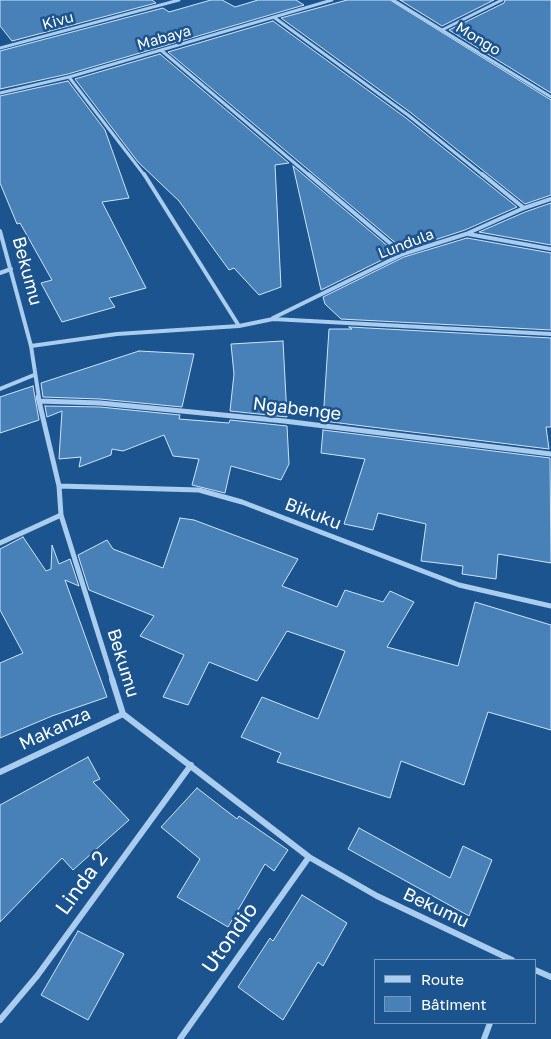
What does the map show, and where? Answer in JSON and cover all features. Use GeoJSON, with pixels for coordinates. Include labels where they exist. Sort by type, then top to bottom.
{"type":"FeatureCollection","features":[{"type":"Feature","properties":{"kind":"street","name":"Kivu"},"geometry":{"type":"LineString","coordinates":[[0,48],[179,0]]}},
{"type":"Feature","properties":{"kind":"street","name":"Mabaya"},"geometry":{"type":"LineString","coordinates":[[0,93],[69,77],[162,51],[332,0]]}},
{"type":"Feature","properties":{"kind":"street","name":"Mongo"},"geometry":{"type":"LineString","coordinates":[[393,0],[551,97]]}},
{"type":"Feature","properties":{"kind":"street"},"geometry":{"type":"LineString","coordinates":[[442,30],[502,0]]}},
{"type":"Feature","properties":{"kind":"street"},"geometry":{"type":"LineString","coordinates":[[275,18],[408,115],[524,208]]}},
{"type":"Feature","properties":{"kind":"street"},"geometry":{"type":"LineString","coordinates":[[162,51],[403,254]]}},
{"type":"Feature","properties":{"kind":"street"},"geometry":{"type":"LineString","coordinates":[[69,77],[146,178],[239,326]]}},
{"type":"Feature","properties":{"kind":"street","name":"Lundula"},"geometry":{"type":"LineString","coordinates":[[272,318],[403,254],[466,234],[524,208],[551,199]]}},
{"type":"Feature","properties":{"kind":"street","name":"Bekumu"},"geometry":{"type":"LineString","coordinates":[[0,231],[4,270],[31,346],[38,401],[59,486],[61,515],[123,714],[310,857],[377,896],[510,959]]}},
{"type":"Feature","properties":{"kind":"street"},"geometry":{"type":"LineString","coordinates":[[466,234],[551,249]]}},
{"type":"Feature","properties":{"kind":"street"},"geometry":{"type":"LineString","coordinates":[[31,346],[117,334],[239,326],[272,318],[551,334]]}},
{"type":"Feature","properties":{"kind":"street"},"geometry":{"type":"LineString","coordinates":[[0,388],[34,375]]}},
{"type":"Feature","properties":{"kind":"street","name":"Ngabenge"},"geometry":{"type":"LineString","coordinates":[[38,401],[100,403],[284,421],[551,454]]}},
{"type":"Feature","properties":{"kind":"street","name":"Bikuku"},"geometry":{"type":"LineString","coordinates":[[59,486],[199,490],[242,502],[459,585],[551,606]]}},
{"type":"Feature","properties":{"kind":"street"},"geometry":{"type":"LineString","coordinates":[[0,543],[61,515]]}},
{"type":"Feature","properties":{"kind":"street","name":"Makanza"},"geometry":{"type":"LineString","coordinates":[[0,772],[123,714]]}},
{"type":"Feature","properties":{"kind":"street","name":"Linda 2"},"geometry":{"type":"LineString","coordinates":[[0,1020],[37,976],[191,765]]}},
{"type":"Feature","properties":{"kind":"street","name":"Utondio"},"geometry":{"type":"LineString","coordinates":[[180,1039],[310,857]]}},
{"type":"Feature","properties":{"kind":"street"},"geometry":{"type":"LineString","coordinates":[[536,970],[551,976]]}},
{"type":"Feature","properties":{"kind":"street"},"geometry":{"type":"LineString","coordinates":[[484,1039],[490,1024]]}},
{"type":"Feature","properties":{"kind":"building"},"geometry":{"type":"Polygon","coordinates":[[[0,0],[152,0],[156,3],[12,41],[0,26],[0,0]]]}},
{"type":"Feature","properties":{"kind":"building"},"geometry":{"type":"Polygon","coordinates":[[[211,0],[222,0],[235,7],[258,0],[296,0],[304,5],[68,74],[0,89],[0,51],[163,8],[169,12],[211,0]]]}},
{"type":"Feature","properties":{"kind":"building"},"geometry":{"type":"Polygon","coordinates":[[[347,0],[390,0],[551,100],[551,195],[525,204],[410,112],[281,18],[347,0]]]}},
{"type":"Feature","properties":{"kind":"building"},"geometry":{"type":"Polygon","coordinates":[[[400,0],[494,0],[442,26],[400,0]]]}},
{"type":"Feature","properties":{"kind":"building"},"geometry":{"type":"Polygon","coordinates":[[[505,0],[551,0],[551,93],[449,30],[504,3],[505,0]]]}},
{"type":"Feature","properties":{"kind":"building"},"geometry":{"type":"Polygon","coordinates":[[[273,21],[406,118],[517,207],[465,230],[404,250],[168,52],[273,21]]]}},
{"type":"Feature","properties":{"kind":"building"},"geometry":{"type":"Polygon","coordinates":[[[160,54],[289,163],[275,165],[281,287],[259,295],[234,268],[229,270],[179,201],[138,162],[75,79],[160,54]]]}},
{"type":"Feature","properties":{"kind":"building"},"geometry":{"type":"Polygon","coordinates":[[[68,81],[105,130],[129,198],[102,202],[146,288],[109,298],[115,307],[62,322],[41,283],[52,280],[20,223],[17,224],[0,183],[0,96],[68,81]]]}},
{"type":"Feature","properties":{"kind":"building"},"geometry":{"type":"Polygon","coordinates":[[[293,166],[306,177],[396,253],[321,290],[293,166]]]}},
{"type":"Feature","properties":{"kind":"building"},"geometry":{"type":"Polygon","coordinates":[[[551,203],[551,245],[479,232],[525,212],[551,203]]]}},
{"type":"Feature","properties":{"kind":"building"},"geometry":{"type":"Polygon","coordinates":[[[467,238],[551,253],[551,330],[341,319],[325,304],[323,297],[404,257],[467,238]]]}},
{"type":"Feature","properties":{"kind":"building"},"geometry":{"type":"Polygon","coordinates":[[[349,327],[551,338],[551,427],[546,427],[549,449],[323,421],[329,329],[352,329],[349,327]]]}},
{"type":"Feature","properties":{"kind":"building"},"geometry":{"type":"Polygon","coordinates":[[[283,341],[287,417],[230,411],[234,374],[231,344],[283,341]]]}},
{"type":"Feature","properties":{"kind":"building"},"geometry":{"type":"Polygon","coordinates":[[[139,351],[194,354],[182,407],[100,399],[43,397],[41,383],[139,351]]]}},
{"type":"Feature","properties":{"kind":"building"},"geometry":{"type":"Polygon","coordinates":[[[33,386],[39,420],[0,433],[0,397],[33,386]]]}},
{"type":"Feature","properties":{"kind":"building"},"geometry":{"type":"Polygon","coordinates":[[[45,406],[100,407],[180,415],[179,419],[229,423],[230,420],[287,426],[289,464],[281,480],[231,466],[225,493],[192,485],[199,459],[173,456],[164,435],[123,451],[112,449],[111,455],[79,467],[81,457],[59,459],[62,411],[47,417],[45,406]]]}},
{"type":"Feature","properties":{"kind":"building"},"geometry":{"type":"Polygon","coordinates":[[[323,430],[550,458],[551,563],[498,554],[496,579],[462,574],[463,566],[421,561],[426,524],[378,513],[373,530],[344,524],[365,459],[321,453],[323,430]]]}},
{"type":"Feature","properties":{"kind":"building"},"geometry":{"type":"Polygon","coordinates":[[[180,518],[194,520],[298,559],[282,586],[337,607],[345,590],[383,602],[390,591],[414,602],[387,647],[458,666],[475,602],[551,625],[551,730],[488,712],[464,785],[401,761],[390,798],[277,762],[281,753],[241,737],[262,697],[318,719],[345,651],[287,631],[257,681],[209,662],[188,705],[163,697],[184,655],[140,636],[154,616],[89,590],[78,555],[107,540],[113,549],[163,568],[180,518]]]}},
{"type":"Feature","properties":{"kind":"building"},"geometry":{"type":"Polygon","coordinates":[[[23,537],[46,571],[51,569],[52,545],[59,564],[70,559],[79,586],[65,580],[107,697],[52,716],[0,738],[0,663],[23,653],[0,610],[0,549],[23,537]]]}},
{"type":"Feature","properties":{"kind":"building"},"geometry":{"type":"Polygon","coordinates":[[[88,757],[100,779],[93,782],[129,820],[73,870],[62,858],[0,922],[0,805],[88,757]]]}},
{"type":"Feature","properties":{"kind":"building"},"geometry":{"type":"Polygon","coordinates":[[[197,788],[237,819],[239,816],[288,850],[274,871],[265,864],[228,927],[177,897],[200,859],[161,827],[197,788]]]}},
{"type":"Feature","properties":{"kind":"building"},"geometry":{"type":"Polygon","coordinates":[[[359,828],[450,878],[463,846],[492,860],[469,916],[348,849],[359,828]]]}},
{"type":"Feature","properties":{"kind":"building"},"geometry":{"type":"Polygon","coordinates":[[[302,895],[347,923],[323,966],[318,962],[283,1020],[238,987],[270,938],[273,941],[302,895]]]}},
{"type":"Feature","properties":{"kind":"building"},"geometry":{"type":"Polygon","coordinates":[[[78,931],[124,954],[88,1020],[41,995],[78,931]]]}}]}
